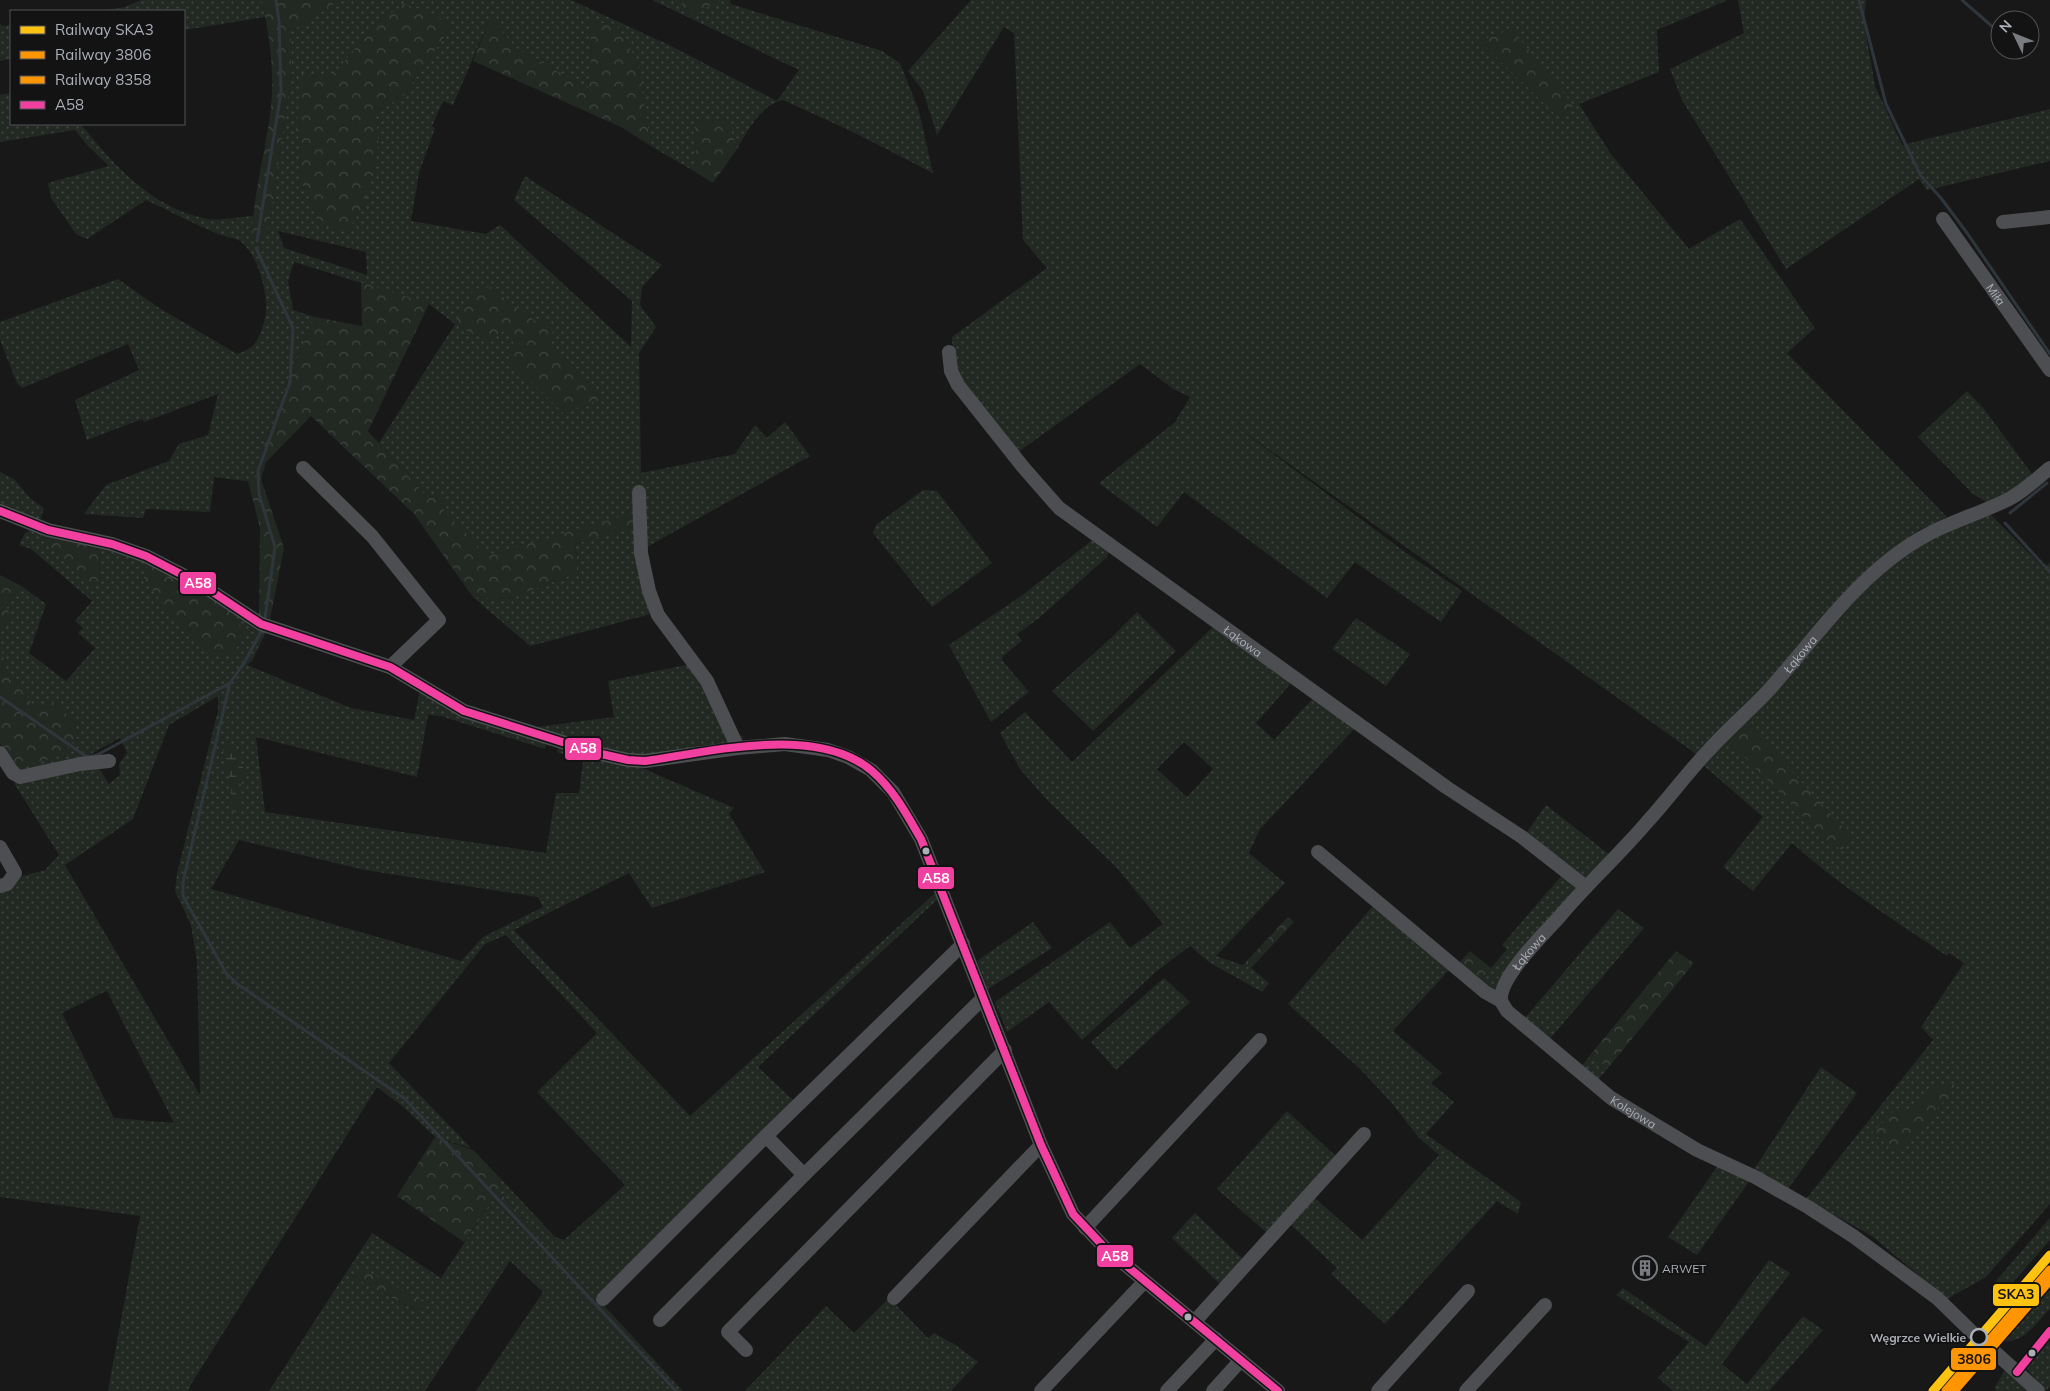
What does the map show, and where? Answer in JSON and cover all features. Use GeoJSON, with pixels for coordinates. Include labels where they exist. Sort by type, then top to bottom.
{"type":"FeatureCollection","features":[{"type":"Feature","properties":{"kind":"street"},"geometry":{"type":"LineString","coordinates":[[2003,222],[2050,217]]}},
{"type":"Feature","properties":{"kind":"street","name":"Miła"},"geometry":{"type":"LineString","coordinates":[[1943,219],[2050,370]]}},
{"type":"Feature","properties":{"kind":"street","name":"Łąkowa"},"geometry":{"type":"LineString","coordinates":[[949,352],[952,371],[958,385],[1023,467],[1059,508],[1446,788],[1522,837],[1586,886]]}},
{"type":"Feature","properties":{"kind":"street"},"geometry":{"type":"LineString","coordinates":[[303,468],[372,536],[439,620],[390,667]]}},
{"type":"Feature","properties":{"kind":"street","name":"Łąkowa"},"geometry":{"type":"LineString","coordinates":[[1501,1001],[1501,992],[1514,970],[1586,886],[1643,827],[1702,757],[1765,694],[1829,620],[1875,572],[1919,537],[1946,524],[2003,502],[2021,491],[2050,468]]}},
{"type":"Feature","properties":{"kind":"street"},"geometry":{"type":"LineString","coordinates":[[639,492],[641,553],[649,591],[655,607],[670,633],[707,681],[738,748]]}},
{"type":"Feature","properties":{"kind":"street"},"geometry":{"type":"LineString","coordinates":[[0,511],[48,530],[112,544],[146,556],[202,586],[261,624],[348,651],[390,667],[464,711],[617,758],[654,760],[738,748],[786,744],[848,757],[871,770],[893,792],[913,823],[933,865],[1041,1145],[1073,1214],[1085,1228],[1145,1281],[1278,1391]]}},
{"type":"Feature","properties":{"kind":"street"},"geometry":{"type":"LineString","coordinates":[[0,753],[14,774],[20,777],[80,764],[109,760]]}},
{"type":"Feature","properties":{"kind":"street"},"geometry":{"type":"LineString","coordinates":[[0,848],[15,873],[6,884],[0,886]]}},
{"type":"Feature","properties":{"kind":"street","name":"Kolejowa"},"geometry":{"type":"LineString","coordinates":[[1318,852],[1485,992],[1501,1001],[1507,1011],[1611,1098],[1687,1144],[1754,1177],[1816,1212],[1937,1298],[1975,1335]]}},
{"type":"Feature","properties":{"kind":"street"},"geometry":{"type":"LineString","coordinates":[[604,1299],[766,1136],[963,944]]}},
{"type":"Feature","properties":{"kind":"street"},"geometry":{"type":"LineString","coordinates":[[660,1320],[983,998]]}},
{"type":"Feature","properties":{"kind":"street"},"geometry":{"type":"LineString","coordinates":[[1085,1228],[1260,1040]]}},
{"type":"Feature","properties":{"kind":"street"},"geometry":{"type":"LineString","coordinates":[[746,1350],[728,1332],[1004,1050]]}},
{"type":"Feature","properties":{"kind":"street"},"geometry":{"type":"LineString","coordinates":[[1195,1321],[1364,1134]]}},
{"type":"Feature","properties":{"kind":"street"},"geometry":{"type":"LineString","coordinates":[[766,1136],[804,1175]]}},
{"type":"Feature","properties":{"kind":"street"},"geometry":{"type":"LineString","coordinates":[[894,1298],[1041,1145]]}},
{"type":"Feature","properties":{"kind":"street"},"geometry":{"type":"LineString","coordinates":[[1041,1391],[1145,1281]]}},
{"type":"Feature","properties":{"kind":"street"},"geometry":{"type":"LineString","coordinates":[[1378,1391],[1468,1291]]}},
{"type":"Feature","properties":{"kind":"street"},"geometry":{"type":"LineString","coordinates":[[1466,1391],[1545,1305]]}},
{"type":"Feature","properties":{"kind":"street"},"geometry":{"type":"LineString","coordinates":[[1168,1391],[1216,1338]]}},
{"type":"Feature","properties":{"kind":"street"},"geometry":{"type":"LineString","coordinates":[[1986,1346],[2038,1391]]}},
{"type":"Feature","properties":{"kind":"street"},"geometry":{"type":"LineString","coordinates":[[1213,1391],[1242,1360]]}},
{"type":"Feature","properties":{"kind":"green space"},"geometry":{"type":"Polygon","coordinates":[[[141,0],[262,0],[265,17],[185,30],[185,10],[106,10],[125,7],[141,0]]]}},
{"type":"Feature","properties":{"kind":"green space"},"geometry":{"type":"Polygon","coordinates":[[[262,0],[340,0],[290,32],[292,68],[269,226],[262,241],[252,237],[257,188],[271,107],[272,67],[262,0]]]}},
{"type":"Feature","properties":{"kind":"green space"},"geometry":{"type":"Polygon","coordinates":[[[340,0],[571,0],[669,45],[777,101],[799,70],[652,0],[680,0],[688,15],[714,4],[716,0],[730,0],[731,4],[882,51],[900,63],[919,111],[933,173],[853,132],[783,100],[768,107],[761,113],[737,149],[727,119],[694,122],[697,173],[651,146],[637,61],[616,25],[588,21],[592,48],[588,88],[518,50],[490,18],[453,105],[443,101],[432,126],[435,128],[419,173],[411,221],[486,234],[500,225],[631,347],[632,301],[514,200],[525,176],[662,265],[642,287],[640,305],[656,327],[639,353],[641,473],[735,454],[755,425],[767,438],[785,422],[810,456],[645,548],[649,572],[667,622],[739,734],[744,738],[682,752],[634,755],[598,748],[537,727],[614,717],[608,681],[691,664],[655,613],[530,646],[473,597],[508,599],[579,572],[575,544],[633,527],[632,514],[488,556],[443,511],[444,496],[427,497],[379,443],[455,324],[429,304],[294,262],[288,281],[293,310],[315,317],[281,398],[253,482],[214,477],[210,512],[146,509],[143,518],[84,514],[106,485],[169,461],[179,444],[208,435],[218,394],[144,422],[142,419],[87,440],[75,400],[139,370],[128,344],[22,388],[17,383],[0,340],[0,322],[118,279],[156,306],[237,354],[249,349],[257,341],[265,318],[266,299],[264,288],[252,256],[240,241],[209,230],[146,200],[87,239],[76,234],[51,198],[48,183],[109,166],[88,146],[75,130],[0,142],[0,95],[10,93],[10,125],[82,125],[106,154],[134,182],[150,194],[184,212],[203,218],[221,219],[253,216],[252,237],[269,226],[292,68],[290,32],[340,0]],[[375,25],[332,76],[301,144],[299,177],[321,223],[378,134],[373,115],[404,95],[451,27],[375,25]],[[278,231],[284,248],[367,275],[366,252],[278,231]],[[490,287],[505,330],[602,399],[552,345],[535,321],[490,287]]]}},
{"type":"Feature","properties":{"kind":"green space"},"geometry":{"type":"Polygon","coordinates":[[[680,0],[716,0],[715,4],[688,15],[680,0]]]}},
{"type":"Feature","properties":{"kind":"green space"},"geometry":{"type":"Polygon","coordinates":[[[971,0],[1728,0],[1657,30],[1659,72],[1579,104],[1611,154],[1689,249],[1740,219],[1815,328],[1787,353],[1947,517],[1918,531],[1935,535],[1989,513],[2044,568],[2050,562],[2050,1204],[1986,1277],[1947,1299],[1872,1236],[1806,1199],[1933,1040],[1921,1027],[1964,963],[1949,953],[1947,956],[1868,902],[1829,874],[1792,843],[1753,891],[1723,867],[1763,817],[1703,765],[1705,762],[1229,421],[1409,555],[1462,591],[1441,622],[1355,562],[1327,598],[1184,492],[1157,527],[1099,483],[1175,422],[1190,397],[1172,388],[1140,364],[1017,453],[961,380],[954,364],[952,337],[1047,268],[1023,240],[1014,33],[1004,27],[937,135],[923,91],[908,71],[971,0]],[[1512,29],[1480,41],[1558,117],[1573,107],[1512,29]]]}},
{"type":"Feature","properties":{"kind":"green space"},"geometry":{"type":"Polygon","coordinates":[[[1738,0],[1866,0],[1864,23],[1875,86],[1902,145],[2050,109],[2050,161],[1927,190],[1919,179],[1786,269],[1682,100],[1670,69],[1744,33],[1738,0]]]}},
{"type":"Feature","properties":{"kind":"green space"},"geometry":{"type":"Polygon","coordinates":[[[404,4],[435,14],[451,27],[404,95],[373,115],[378,134],[374,172],[359,213],[345,232],[321,223],[299,177],[301,144],[296,130],[302,74],[332,76],[375,25],[404,4]]]}},
{"type":"Feature","properties":{"kind":"green space"},"geometry":{"type":"Polygon","coordinates":[[[490,18],[518,50],[588,88],[592,48],[588,21],[616,25],[637,61],[651,146],[621,127],[473,61],[490,18]]]}},
{"type":"Feature","properties":{"kind":"green space"},"geometry":{"type":"Polygon","coordinates":[[[0,23],[2,26],[10,25],[10,59],[0,61],[0,23]]]}},
{"type":"Feature","properties":{"kind":"green space"},"geometry":{"type":"Polygon","coordinates":[[[1512,29],[1574,106],[1558,117],[1480,41],[1512,29]]]}},
{"type":"Feature","properties":{"kind":"green space"},"geometry":{"type":"Polygon","coordinates":[[[727,119],[737,149],[713,183],[697,173],[694,122],[727,119]]]}},
{"type":"Feature","properties":{"kind":"green space"},"geometry":{"type":"Polygon","coordinates":[[[361,282],[429,304],[368,431],[427,497],[444,496],[444,511],[488,556],[632,513],[634,527],[575,544],[579,572],[508,599],[473,597],[414,514],[311,416],[266,462],[261,479],[284,548],[270,619],[259,616],[260,528],[248,481],[253,482],[281,398],[315,317],[362,326],[361,282]]]}},
{"type":"Feature","properties":{"kind":"green space"},"geometry":{"type":"Polygon","coordinates":[[[490,287],[535,321],[541,319],[553,326],[552,345],[602,399],[563,413],[508,360],[514,339],[505,330],[488,342],[455,324],[474,289],[490,287]]]}},
{"type":"Feature","properties":{"kind":"green space"},"geometry":{"type":"Polygon","coordinates":[[[1967,391],[1984,409],[2032,474],[2013,491],[1988,503],[1973,494],[1918,437],[1967,391]]]}},
{"type":"Feature","properties":{"kind":"green space"},"geometry":{"type":"Polygon","coordinates":[[[0,472],[15,480],[30,498],[44,508],[39,523],[0,504],[0,472]]]}},
{"type":"Feature","properties":{"kind":"green space"},"geometry":{"type":"Polygon","coordinates":[[[923,490],[937,491],[992,563],[932,607],[873,533],[876,525],[923,490]]]}},
{"type":"Feature","properties":{"kind":"green space"},"geometry":{"type":"Polygon","coordinates":[[[30,530],[40,532],[100,583],[99,546],[148,563],[168,611],[196,637],[212,657],[234,613],[266,632],[252,661],[247,665],[351,708],[414,720],[420,690],[546,742],[545,749],[441,716],[428,715],[417,777],[256,737],[265,812],[546,853],[556,793],[579,793],[583,761],[557,752],[559,746],[642,768],[734,808],[729,814],[765,872],[652,908],[629,873],[514,930],[690,1116],[934,894],[939,898],[758,1067],[793,1100],[596,1297],[683,1391],[476,1391],[543,1292],[510,1261],[425,1391],[269,1391],[372,1233],[441,1278],[493,1199],[528,1234],[537,1231],[499,1192],[500,1178],[555,1237],[564,1240],[625,1185],[537,1092],[597,1033],[506,935],[485,944],[389,1063],[471,1148],[435,1137],[401,1105],[377,1087],[190,1386],[189,1391],[108,1391],[140,1216],[0,1197],[0,892],[19,877],[45,870],[59,855],[14,783],[62,771],[98,767],[109,784],[120,775],[119,764],[127,753],[120,738],[82,759],[19,771],[11,763],[78,736],[74,721],[51,701],[45,708],[34,706],[15,680],[7,674],[0,643],[0,632],[11,619],[7,608],[9,599],[17,593],[20,585],[46,604],[29,653],[66,681],[95,648],[78,633],[83,628],[75,621],[92,601],[31,549],[19,545],[25,533],[30,530]],[[218,696],[169,725],[133,819],[65,865],[200,1095],[197,961],[191,925],[175,891],[177,873],[218,711],[218,696]],[[239,840],[211,889],[461,961],[483,937],[543,907],[538,897],[365,870],[239,840]],[[107,991],[62,1013],[114,1118],[174,1123],[107,991]],[[361,1270],[355,1278],[417,1311],[361,1270]]]}},
{"type":"Feature","properties":{"kind":"green space"},"geometry":{"type":"Polygon","coordinates":[[[40,532],[99,546],[100,584],[92,587],[41,539],[40,532]]]}},
{"type":"Feature","properties":{"kind":"green space"},"geometry":{"type":"Polygon","coordinates":[[[1095,538],[1110,548],[1107,557],[1038,619],[1017,634],[1022,641],[1003,656],[1002,660],[1029,692],[991,722],[949,645],[1020,597],[1095,538]]]}},
{"type":"Feature","properties":{"kind":"green space"},"geometry":{"type":"Polygon","coordinates":[[[148,563],[203,593],[234,613],[245,635],[232,655],[212,657],[196,637],[168,611],[144,578],[148,563]]]}},
{"type":"Feature","properties":{"kind":"green space"},"geometry":{"type":"Polygon","coordinates":[[[0,575],[20,585],[17,593],[9,599],[7,608],[11,619],[0,632],[0,575]]]}},
{"type":"Feature","properties":{"kind":"green space"},"geometry":{"type":"Polygon","coordinates":[[[1137,612],[1176,651],[1093,731],[1052,691],[1137,612]]]}},
{"type":"Feature","properties":{"kind":"green space"},"geometry":{"type":"Polygon","coordinates":[[[1356,618],[1410,654],[1386,686],[1332,649],[1356,618]]]}},
{"type":"Feature","properties":{"kind":"green space"},"geometry":{"type":"Polygon","coordinates":[[[1218,626],[1294,680],[1256,723],[1274,740],[1315,696],[1357,726],[1260,829],[1249,853],[1285,883],[1216,956],[1251,968],[1269,983],[1262,992],[1209,962],[1190,946],[1157,971],[1082,1040],[1049,1002],[1007,1032],[995,1002],[1110,922],[1130,948],[1163,924],[1117,868],[1047,800],[1020,769],[1000,733],[1025,712],[1072,762],[1212,628],[1218,626]],[[1184,742],[1157,769],[1187,797],[1213,769],[1184,742]]]}},
{"type":"Feature","properties":{"kind":"green space"},"geometry":{"type":"Polygon","coordinates":[[[0,643],[7,674],[15,680],[34,706],[45,708],[51,701],[74,721],[78,736],[61,756],[24,766],[11,763],[0,743],[0,643]]]}},
{"type":"Feature","properties":{"kind":"green space"},"geometry":{"type":"Polygon","coordinates":[[[1747,722],[1851,836],[1842,850],[1824,838],[1728,740],[1747,722]]]}},
{"type":"Feature","properties":{"kind":"green space"},"geometry":{"type":"Polygon","coordinates":[[[228,745],[239,755],[245,775],[238,792],[239,810],[237,812],[232,811],[231,783],[224,760],[223,748],[228,745]]]}},
{"type":"Feature","properties":{"kind":"green space"},"geometry":{"type":"Polygon","coordinates":[[[1546,805],[1610,855],[1590,877],[1583,879],[1525,835],[1546,805]]]}},
{"type":"Feature","properties":{"kind":"green space"},"geometry":{"type":"Polygon","coordinates":[[[1562,875],[1577,885],[1577,892],[1495,993],[1481,980],[1507,949],[1502,945],[1562,875]]]}},
{"type":"Feature","properties":{"kind":"green space"},"geometry":{"type":"Polygon","coordinates":[[[1374,905],[1449,970],[1393,1031],[1442,1073],[1431,1083],[1454,1102],[1426,1134],[1521,1202],[1518,1214],[1497,1201],[1385,1324],[1331,1274],[1337,1268],[1290,1224],[1315,1198],[1362,1240],[1439,1155],[1419,1138],[1391,1102],[1359,1068],[1288,1004],[1374,905]]]}},
{"type":"Feature","properties":{"kind":"green space"},"geometry":{"type":"Polygon","coordinates":[[[1618,909],[1644,928],[1549,1040],[1523,1020],[1618,909]]]}},
{"type":"Feature","properties":{"kind":"green space"},"geometry":{"type":"Polygon","coordinates":[[[1288,917],[1294,922],[1251,968],[1243,965],[1288,917]]]}},
{"type":"Feature","properties":{"kind":"green space"},"geometry":{"type":"Polygon","coordinates":[[[1033,922],[1052,948],[988,989],[977,961],[1033,922]]]}},
{"type":"Feature","properties":{"kind":"green space"},"geometry":{"type":"Polygon","coordinates":[[[1470,951],[1491,968],[1481,980],[1459,963],[1470,951]]]}},
{"type":"Feature","properties":{"kind":"green space"},"geometry":{"type":"Polygon","coordinates":[[[1676,951],[1694,963],[1608,1068],[1591,1054],[1676,951]]]}},
{"type":"Feature","properties":{"kind":"green space"},"geometry":{"type":"Polygon","coordinates":[[[1164,978],[1190,1002],[1116,1070],[1091,1042],[1164,978]]]}},
{"type":"Feature","properties":{"kind":"green space"},"geometry":{"type":"Polygon","coordinates":[[[1591,1054],[1608,1068],[1597,1081],[1581,1067],[1591,1054]]]}},
{"type":"Feature","properties":{"kind":"green space"},"geometry":{"type":"Polygon","coordinates":[[[1821,1067],[1857,1093],[1788,1189],[1753,1171],[1821,1067]]]}},
{"type":"Feature","properties":{"kind":"green space"},"geometry":{"type":"Polygon","coordinates":[[[1939,1084],[1958,1085],[1898,1153],[1872,1133],[1896,1108],[1910,1114],[1939,1084]]]}},
{"type":"Feature","properties":{"kind":"green space"},"geometry":{"type":"Polygon","coordinates":[[[1287,1111],[1338,1158],[1268,1234],[1217,1189],[1287,1111]]]}},
{"type":"Feature","properties":{"kind":"green space"},"geometry":{"type":"Polygon","coordinates":[[[435,1137],[473,1150],[500,1178],[499,1192],[537,1231],[528,1234],[493,1199],[464,1242],[397,1196],[435,1137]]]}},
{"type":"Feature","properties":{"kind":"green space"},"geometry":{"type":"Polygon","coordinates":[[[1719,1164],[1750,1180],[1697,1255],[1668,1237],[1719,1164]]]}},
{"type":"Feature","properties":{"kind":"green space"},"geometry":{"type":"Polygon","coordinates":[[[1195,1213],[1244,1260],[1221,1285],[1172,1238],[1195,1213]]]}},
{"type":"Feature","properties":{"kind":"green space"},"geometry":{"type":"Polygon","coordinates":[[[2050,1218],[2050,1240],[2000,1297],[1996,1281],[2050,1218]]]}},
{"type":"Feature","properties":{"kind":"green space"},"geometry":{"type":"Polygon","coordinates":[[[1769,1260],[1790,1273],[1722,1364],[1747,1384],[1803,1316],[1823,1330],[1769,1391],[1673,1391],[1658,1378],[1689,1342],[1616,1295],[1623,1288],[1706,1346],[1769,1260]]]}},
{"type":"Feature","properties":{"kind":"green space"},"geometry":{"type":"Polygon","coordinates":[[[361,1269],[425,1301],[418,1311],[354,1278],[361,1269]]]}},
{"type":"Feature","properties":{"kind":"green space"},"geometry":{"type":"Polygon","coordinates":[[[2050,1274],[2050,1309],[2026,1334],[2019,1338],[2003,1342],[1994,1340],[2050,1274]]]}},
{"type":"Feature","properties":{"kind":"green space"},"geometry":{"type":"Polygon","coordinates":[[[889,1298],[928,1338],[934,1333],[957,1346],[978,1362],[951,1391],[745,1391],[826,1306],[854,1333],[889,1298]]]}},
{"type":"Feature","properties":{"kind":"green space"},"geometry":{"type":"Polygon","coordinates":[[[2050,1340],[2050,1386],[2046,1391],[2026,1368],[2050,1340]]]}},
{"type":"Feature","properties":{"kind":"green space"},"geometry":{"type":"Polygon","coordinates":[[[2006,1368],[2030,1391],[1996,1391],[1995,1387],[2006,1368]]]}},
{"type":"Feature","properties":{"kind":"waterway"},"geometry":{"type":"LineString","coordinates":[[257,241],[281,92],[279,21],[276,0]]}},
{"type":"Feature","properties":{"kind":"waterway"},"geometry":{"type":"LineString","coordinates":[[1859,0],[1886,104],[1921,176],[1941,198],[1967,233],[2050,354]]}},
{"type":"Feature","properties":{"kind":"waterway"},"geometry":{"type":"LineString","coordinates":[[1962,0],[1990,24]]}},
{"type":"Feature","properties":{"kind":"waterway"},"geometry":{"type":"LineString","coordinates":[[256,248],[293,328],[290,382],[258,471],[259,494],[275,547],[265,618]]}},
{"type":"Feature","properties":{"kind":"waterway"},"geometry":{"type":"LineString","coordinates":[[2010,513],[2047,483]]}},
{"type":"Feature","properties":{"kind":"waterway"},"geometry":{"type":"LineString","coordinates":[[2005,523],[2050,572]]}},
{"type":"Feature","properties":{"kind":"waterway"},"geometry":{"type":"LineString","coordinates":[[261,632],[244,663],[230,683],[183,882],[183,896],[226,973],[236,983],[404,1098],[676,1391]]}},
{"type":"Feature","properties":{"kind":"waterway"},"geometry":{"type":"LineString","coordinates":[[0,697],[87,757],[97,755],[230,683]]}},
{"type":"Feature","properties":{"kind":"rail line","name":"SKA3"},"geometry":{"type":"LineString","coordinates":[[1933,1391],[2050,1255]]}},
{"type":"Feature","properties":{"kind":"rail line","name":"3806"},"geometry":{"type":"LineString","coordinates":[[1946,1391],[2050,1270]]}},
{"type":"Feature","properties":{"kind":"rail line","name":"8358"},"geometry":{"type":"LineString","coordinates":[[1954,1391],[2050,1280]]}},
{"type":"Feature","properties":{"kind":"transit line","name":"A58"},"geometry":{"type":"LineString","coordinates":[[0,511],[48,530],[112,544],[146,556],[202,585],[261,624],[390,667],[464,711],[597,753],[628,760],[645,761],[731,748],[793,745],[822,748],[849,757],[872,771],[893,795],[921,839],[1041,1145],[1073,1214],[1105,1248],[1278,1391]]}},
{"type":"Feature","properties":{"kind":"transit line","name":"A58"},"geometry":{"type":"LineString","coordinates":[[2017,1372],[2050,1331]]}},
{"type":"Feature","properties":{"kind":"place","name":"ARWET"},"geometry":{"type":"Point","coordinates":[1645,1268]}},
{"type":"Feature","properties":{"kind":"place","name":"Węgrzce Wielkie"},"geometry":{"type":"Point","coordinates":[1979,1337]}}]}
